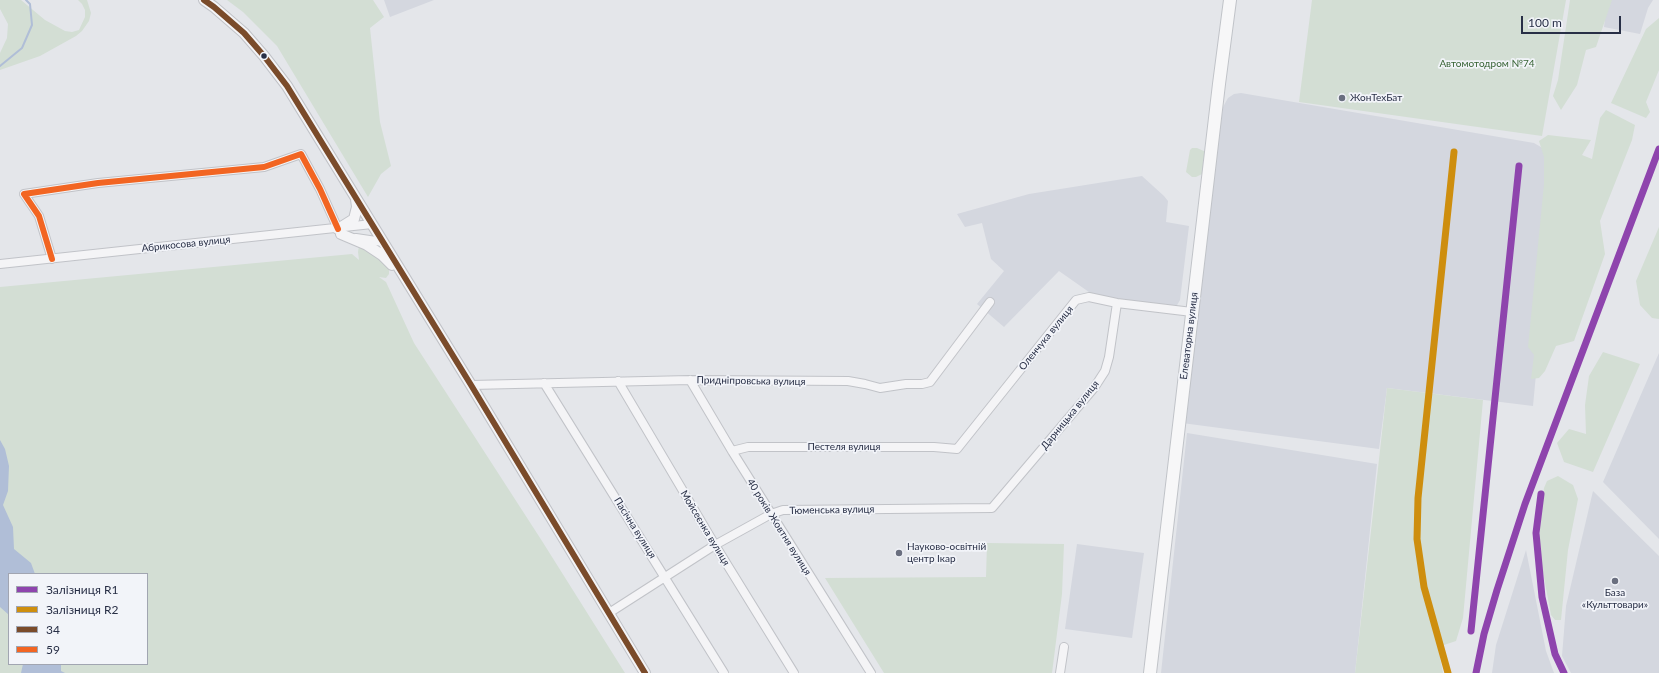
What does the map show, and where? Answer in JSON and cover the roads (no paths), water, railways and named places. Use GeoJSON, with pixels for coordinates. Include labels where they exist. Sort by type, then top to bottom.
{"type":"FeatureCollection","features":[{"type":"Feature","properties":{"kind":"main road","name":"Елеваторна вулиця"},"geometry":{"type":"LineString","coordinates":[[1150,673],[1230,0]]}},
{"type":"Feature","properties":{"kind":"street"},"geometry":{"type":"LineString","coordinates":[[204,0],[244,33],[276,70],[471,384],[645,673]]}},
{"type":"Feature","properties":{"kind":"street"},"geometry":{"type":"LineString","coordinates":[[52,259],[39,216],[24,194],[98,183],[264,167],[301,154],[320,189],[340,232],[367,245],[382,255],[402,274]]}},
{"type":"Feature","properties":{"kind":"street"},"geometry":{"type":"LineString","coordinates":[[340,232],[354,219],[357,207],[355,195]]}},
{"type":"Feature","properties":{"kind":"street"},"geometry":{"type":"LineString","coordinates":[[340,232],[372,224]]}},
{"type":"Feature","properties":{"kind":"street","name":"Абрикосова вулиця"},"geometry":{"type":"LineString","coordinates":[[0,264],[313,231],[340,232]]}},
{"type":"Feature","properties":{"kind":"street"},"geometry":{"type":"LineString","coordinates":[[340,232],[383,242]]}},
{"type":"Feature","properties":{"kind":"street","name":"Оленчука вулиця"},"geometry":{"type":"LineString","coordinates":[[957,449],[1076,300],[1089,297],[1116,303],[1192,312]]}},
{"type":"Feature","properties":{"kind":"street","name":"Придніпровська вулиця"},"geometry":{"type":"LineString","coordinates":[[471,384],[690,380],[848,382],[880,388],[930,382],[990,302]]}},
{"type":"Feature","properties":{"kind":"street","name":"Дарницька вулиця"},"geometry":{"type":"LineString","coordinates":[[1005,493],[1094,388],[1105,371],[1109,357],[1116,303]]}},
{"type":"Feature","properties":{"kind":"street","name":"40 років Жовтня вулиця"},"geometry":{"type":"LineString","coordinates":[[690,380],[732,451],[871,673]]}},
{"type":"Feature","properties":{"kind":"street","name":"Мойсеєнка вулиця"},"geometry":{"type":"LineString","coordinates":[[618,381],[715,545],[794,673]]}},
{"type":"Feature","properties":{"kind":"street","name":"Пасічна вулиця"},"geometry":{"type":"LineString","coordinates":[[544,383],[724,673]]}},
{"type":"Feature","properties":{"kind":"street","name":"Пестеля вулиця"},"geometry":{"type":"LineString","coordinates":[[732,451],[748,447],[934,447],[957,449]]}},
{"type":"Feature","properties":{"kind":"street","name":"Тюменська вулиця"},"geometry":{"type":"LineString","coordinates":[[609,613],[715,545],[771,514],[783,510],[992,508],[1005,493]]}},
{"type":"Feature","properties":{"kind":"street"},"geometry":{"type":"LineString","coordinates":[[1060,673],[1064,647]]}},
{"type":"Feature","properties":{"kind":"water"},"geometry":{"type":"Polygon","coordinates":[[[0,440],[5,449],[9,466],[8,491],[3,505],[13,527],[14,549],[31,563],[35,573],[8,573],[8,614],[0,607],[0,440]]]}},
{"type":"Feature","properties":{"kind":"water"},"geometry":{"type":"Polygon","coordinates":[[[23,665],[61,665],[61,671],[65,673],[21,673],[23,665]]]}},
{"type":"Feature","properties":{"kind":"waterway"},"geometry":{"type":"LineString","coordinates":[[0,66],[22,48],[32,25],[30,4],[26,0]]}},
{"type":"Feature","properties":{"kind":"rail line","name":"R1"},"geometry":{"type":"LineString","coordinates":[[1476,673],[1484,634],[1525,504],[1659,149]]}},
{"type":"Feature","properties":{"kind":"rail line","name":"R2"},"geometry":{"type":"LineString","coordinates":[[1448,673],[1424,587],[1417,539],[1418,498],[1454,152]]}},
{"type":"Feature","properties":{"kind":"rail line","name":"R1"},"geometry":{"type":"LineString","coordinates":[[1471,631],[1519,166]]}},
{"type":"Feature","properties":{"kind":"rail line","name":"R1"},"geometry":{"type":"LineString","coordinates":[[1541,494],[1536,533],[1542,597],[1555,654],[1564,673]]}},
{"type":"Feature","properties":{"kind":"place","name":"ЖонТехБат"},"geometry":{"type":"Point","coordinates":[1342,98]}},
{"type":"Feature","properties":{"kind":"place","name":"Науково-освітній центр Ікар"},"geometry":{"type":"Point","coordinates":[899,553]}},
{"type":"Feature","properties":{"kind":"place","name":"База «Культтовари»"},"geometry":{"type":"Point","coordinates":[1615,581]}},
{"type":"Feature","properties":{"kind":"park label","name":"Автомотодром №74"},"geometry":{"type":"Point","coordinates":[1487,64]}}]}
